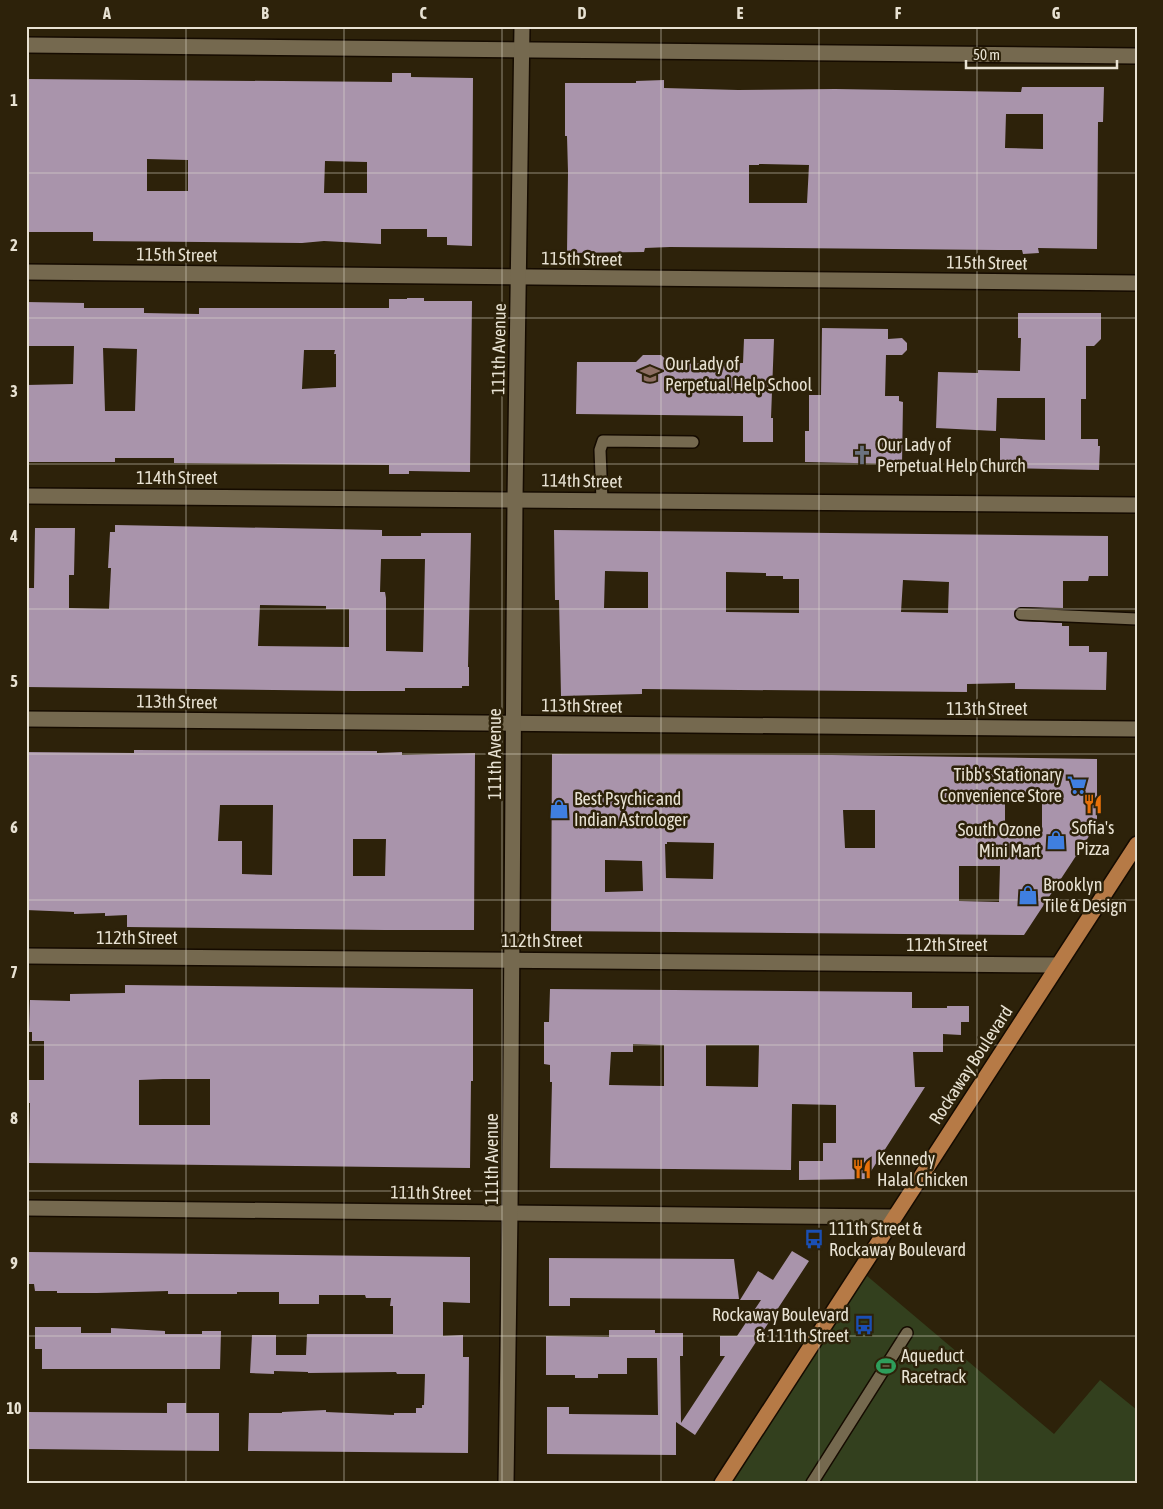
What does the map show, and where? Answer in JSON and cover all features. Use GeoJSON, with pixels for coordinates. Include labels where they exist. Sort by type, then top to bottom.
{"type":"FeatureCollection","features":[{"type":"Feature","properties":{"kind":"main road","name":"Rockaway Boulevard"},"geometry":{"type":"LineString","coordinates":[[722,1483],[1137,844]]}},
{"type":"Feature","properties":{"kind":"street","name":"111th Avenue"},"geometry":{"type":"LineString","coordinates":[[506,1483],[510,1213],[515,499],[522,26]]}},
{"type":"Feature","properties":{"kind":"street"},"geometry":{"type":"LineString","coordinates":[[26,45],[1137,56]]}},
{"type":"Feature","properties":{"kind":"street","name":"115th Street"},"geometry":{"type":"LineString","coordinates":[[26,272],[1137,283]]}},
{"type":"Feature","properties":{"kind":"street","name":"114th Street"},"geometry":{"type":"LineString","coordinates":[[26,496],[1137,505]]}},
{"type":"Feature","properties":{"kind":"street","name":"113th Street"},"geometry":{"type":"LineString","coordinates":[[26,719],[1137,729]]}},
{"type":"Feature","properties":{"kind":"street","name":"112th Street"},"geometry":{"type":"LineString","coordinates":[[26,956],[1058,965]]}},
{"type":"Feature","properties":{"kind":"street","name":"111th Street"},"geometry":{"type":"LineString","coordinates":[[26,1208],[894,1217]]}},
{"type":"Feature","properties":{"kind":"lane"},"geometry":{"type":"LineString","coordinates":[[602,500],[600,450],[603,441],[693,442]]}},
{"type":"Feature","properties":{"kind":"lane"},"geometry":{"type":"LineString","coordinates":[[1020,614],[1137,619]]}},
{"type":"Feature","properties":{"kind":"lane"},"geometry":{"type":"LineString","coordinates":[[812,1483],[907,1333]]}},
{"type":"Feature","properties":{"kind":"green space","name":"Aqueduct Racetrack"},"geometry":{"type":"Polygon","coordinates":[[[860,1270],[1054,1434],[1100,1380],[1137,1410],[1137,1483],[722,1483],[860,1270]]]}},
{"type":"Feature","properties":{"kind":"building"},"geometry":{"type":"Polygon","coordinates":[[[392,73],[411,73],[411,77],[473,78],[472,246],[447,245],[447,237],[427,237],[427,229],[381,229],[381,244],[324,241],[302,243],[93,241],[93,232],[26,232],[26,79],[392,82],[392,73]],[[147,159],[147,191],[188,191],[188,160],[147,159]],[[325,161],[324,193],[367,193],[367,162],[325,161]]]}},
{"type":"Feature","properties":{"kind":"building"},"geometry":{"type":"Polygon","coordinates":[[[664,80],[664,88],[738,90],[835,89],[1021,92],[1022,87],[1104,87],[1103,122],[1098,122],[1097,249],[1038,248],[1039,253],[1023,254],[1022,250],[670,247],[645,248],[644,252],[567,253],[568,172],[567,136],[565,136],[565,83],[636,83],[636,81],[664,80]],[[1006,114],[1005,148],[1043,149],[1043,114],[1006,114]],[[749,165],[749,203],[807,203],[809,165],[749,165]]]}},
{"type":"Feature","properties":{"kind":"building"},"geometry":{"type":"Polygon","coordinates":[[[424,298],[424,301],[472,301],[470,472],[409,471],[409,474],[389,474],[389,465],[174,463],[174,458],[115,458],[115,462],[26,462],[26,385],[73,384],[74,346],[26,346],[26,302],[84,303],[84,308],[144,308],[144,313],[199,314],[199,308],[389,308],[389,299],[424,298]],[[103,348],[105,411],[135,411],[137,349],[103,348]],[[304,350],[302,389],[336,387],[335,350],[304,350]]]}},
{"type":"Feature","properties":{"kind":"building"},"geometry":{"type":"Polygon","coordinates":[[[1018,313],[1101,313],[1101,339],[1094,346],[1086,346],[1086,399],[1081,399],[1081,439],[1098,439],[1098,446],[1100,446],[1099,470],[1000,468],[1000,438],[1045,440],[1045,398],[997,398],[996,431],[936,428],[938,372],[978,373],[978,370],[1020,371],[1021,338],[1018,338],[1018,313]]]}},
{"type":"Feature","properties":{"kind":"building"},"geometry":{"type":"Polygon","coordinates":[[[822,328],[888,329],[888,339],[902,338],[907,343],[907,350],[902,355],[886,355],[885,396],[899,396],[899,401],[903,402],[902,464],[805,462],[805,431],[809,431],[809,395],[821,395],[822,328]]]}},
{"type":"Feature","properties":{"kind":"building"},"geometry":{"type":"Polygon","coordinates":[[[744,339],[774,339],[771,418],[773,418],[773,442],[743,442],[743,416],[576,414],[577,362],[636,362],[643,355],[661,355],[670,363],[743,363],[744,339]]]}},
{"type":"Feature","properties":{"kind":"building"},"geometry":{"type":"Polygon","coordinates":[[[115,525],[382,530],[382,536],[421,536],[421,533],[471,533],[469,686],[462,686],[462,688],[405,688],[405,691],[26,687],[26,642],[29,642],[29,606],[26,606],[26,588],[34,588],[35,528],[75,528],[74,575],[69,575],[69,608],[109,609],[111,568],[108,568],[110,532],[115,532],[115,525]],[[381,559],[380,592],[385,592],[386,598],[386,651],[423,652],[425,559],[381,559]],[[260,605],[258,646],[349,647],[349,609],[326,609],[326,606],[260,605]]]}},
{"type":"Feature","properties":{"kind":"building"},"geometry":{"type":"Polygon","coordinates":[[[554,530],[1108,536],[1108,576],[1089,576],[1088,581],[1063,581],[1063,608],[1021,607],[1015,610],[1014,614],[1015,618],[1020,621],[1062,623],[1062,626],[1069,626],[1069,646],[1089,646],[1089,652],[1107,652],[1106,690],[1015,689],[1015,683],[967,684],[967,692],[642,689],[642,694],[561,696],[559,600],[555,600],[554,530]],[[605,571],[604,608],[648,608],[648,572],[605,571]],[[726,572],[726,612],[799,613],[799,579],[783,579],[783,576],[766,576],[766,573],[726,572]],[[903,580],[901,612],[948,613],[949,582],[903,580]]]}},
{"type":"Feature","properties":{"kind":"building"},"geometry":{"type":"Polygon","coordinates":[[[134,750],[377,751],[377,753],[402,752],[402,755],[475,753],[474,930],[127,927],[127,915],[105,916],[105,913],[74,914],[74,912],[26,910],[26,752],[134,753],[134,750]],[[220,805],[218,841],[242,841],[242,874],[272,875],[273,805],[220,805]],[[353,839],[353,876],[385,876],[386,839],[353,839]]]}},
{"type":"Feature","properties":{"kind":"building"},"geometry":{"type":"Polygon","coordinates":[[[552,754],[832,755],[1097,759],[1097,824],[1024,935],[551,931],[552,754]],[[1005,793],[1005,828],[1042,828],[1042,793],[1005,793]],[[843,810],[845,848],[875,848],[875,810],[843,810]],[[667,842],[665,844],[666,878],[713,879],[714,843],[667,842]],[[605,860],[605,892],[643,891],[642,861],[605,860]],[[959,866],[959,901],[999,902],[1000,866],[959,866]]]}},
{"type":"Feature","properties":{"kind":"building"},"geometry":{"type":"Polygon","coordinates":[[[125,985],[473,989],[473,1081],[471,1081],[470,1168],[29,1163],[30,1103],[26,1103],[26,1080],[44,1080],[44,1041],[32,1041],[32,1032],[29,1032],[30,1000],[70,1001],[70,994],[125,993],[125,985]],[[210,1079],[139,1080],[139,1125],[210,1125],[210,1079]]]}},
{"type":"Feature","properties":{"kind":"building"},"geometry":{"type":"Polygon","coordinates":[[[550,989],[912,992],[912,1008],[969,1006],[969,1022],[961,1022],[961,1035],[943,1034],[943,1052],[913,1052],[915,1087],[925,1087],[866,1179],[799,1180],[799,1161],[823,1161],[823,1143],[836,1143],[836,1105],[792,1104],[791,1170],[550,1168],[552,1082],[550,1082],[550,1065],[544,1064],[544,1022],[549,1022],[550,989]],[[633,1044],[633,1052],[611,1052],[609,1085],[664,1086],[664,1045],[633,1044]],[[706,1045],[706,1086],[758,1087],[759,1045],[706,1045]]]}},
{"type":"Feature","properties":{"kind":"building"},"geometry":{"type":"Polygon","coordinates":[[[792,1251],[809,1261],[695,1435],[676,1422],[676,1455],[547,1454],[547,1407],[569,1407],[569,1414],[658,1415],[657,1358],[627,1358],[627,1374],[598,1374],[598,1378],[575,1378],[575,1375],[546,1375],[546,1336],[609,1337],[609,1330],[655,1330],[655,1333],[683,1333],[683,1356],[680,1356],[681,1423],[725,1356],[720,1356],[720,1336],[737,1336],[761,1300],[740,1300],[758,1271],[773,1280],[792,1251]]]}},
{"type":"Feature","properties":{"kind":"building"},"geometry":{"type":"Polygon","coordinates":[[[29,1252],[470,1257],[470,1303],[443,1302],[443,1336],[463,1335],[463,1357],[469,1357],[468,1453],[248,1451],[249,1413],[326,1410],[326,1412],[394,1415],[394,1413],[416,1413],[416,1408],[422,1408],[422,1405],[424,1405],[425,1374],[274,1371],[274,1374],[250,1373],[252,1335],[276,1335],[276,1355],[306,1355],[307,1334],[393,1334],[393,1306],[390,1306],[391,1298],[366,1298],[365,1295],[319,1295],[319,1304],[279,1304],[279,1292],[168,1294],[168,1291],[57,1293],[57,1291],[35,1291],[34,1284],[29,1284],[29,1252]]]}},
{"type":"Feature","properties":{"kind":"building"},"geometry":{"type":"Polygon","coordinates":[[[549,1258],[734,1259],[739,1299],[570,1298],[570,1306],[549,1306],[549,1258]]]}},
{"type":"Feature","properties":{"kind":"building"},"geometry":{"type":"Polygon","coordinates":[[[35,1327],[81,1327],[81,1333],[111,1333],[111,1328],[165,1331],[165,1334],[202,1334],[202,1331],[221,1331],[220,1369],[42,1369],[42,1349],[35,1349],[35,1327]]]}},
{"type":"Feature","properties":{"kind":"building"},"geometry":{"type":"Polygon","coordinates":[[[167,1403],[186,1403],[186,1413],[219,1413],[219,1451],[27,1449],[27,1412],[167,1413],[167,1403]]]}},
{"type":"Feature","properties":{"kind":"place","name":"Our Lady of Perpetual Help School"},"geometry":{"type":"Point","coordinates":[650,374]}},
{"type":"Feature","properties":{"kind":"place","name":"Our Lady of Perpetual Help Church"},"geometry":{"type":"Point","coordinates":[862,455]}},
{"type":"Feature","properties":{"kind":"place","name":"Tibb's Stationary Convenience Store"},"geometry":{"type":"Point","coordinates":[1077,785]}},
{"type":"Feature","properties":{"kind":"place","name":"Sofia's Pizza"},"geometry":{"type":"Point","coordinates":[1093,804]}},
{"type":"Feature","properties":{"kind":"place","name":"Best Psychic and Indian Astrologer"},"geometry":{"type":"Point","coordinates":[559,809]}},
{"type":"Feature","properties":{"kind":"place","name":"South Ozone Mini Mart"},"geometry":{"type":"Point","coordinates":[1056,840]}},
{"type":"Feature","properties":{"kind":"place","name":"Brooklyn Tile & Design"},"geometry":{"type":"Point","coordinates":[1028,895]}},
{"type":"Feature","properties":{"kind":"place","name":"Kennedy Halal Chicken"},"geometry":{"type":"Point","coordinates":[862,1169]}},
{"type":"Feature","properties":{"kind":"place","name":"111th Street & Rockaway Boulevard"},"geometry":{"type":"Point","coordinates":[814,1239]}},
{"type":"Feature","properties":{"kind":"place","name":"Rockaway Boulevard & 111th Street"},"geometry":{"type":"Point","coordinates":[864,1325]}},
{"type":"Feature","properties":{"kind":"place","name":"Aqueduct Racetrack"},"geometry":{"type":"Point","coordinates":[886,1366]}}]}
